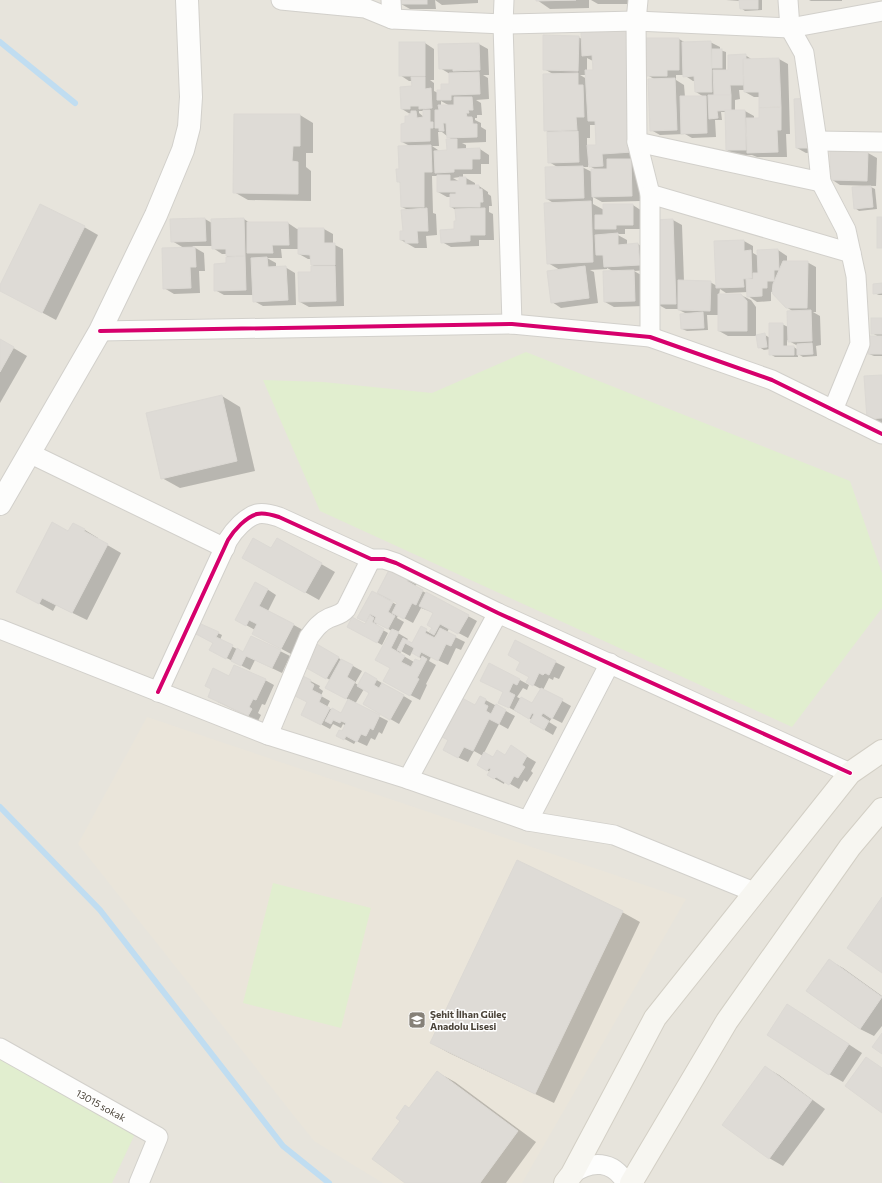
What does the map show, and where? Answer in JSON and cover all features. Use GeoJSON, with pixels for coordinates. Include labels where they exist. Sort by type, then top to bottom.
{"type":"FeatureCollection","features":[{"type":"Feature","properties":{"kind":"main road"},"geometry":{"type":"LineString","coordinates":[[568,1179],[655,1018],[850,773],[882,751]]}},
{"type":"Feature","properties":{"kind":"main road"},"geometry":{"type":"LineString","coordinates":[[631,1183],[727,1021],[850,847],[882,809]]}},
{"type":"Feature","properties":{"kind":"street"},"geometry":{"type":"LineString","coordinates":[[0,504],[100,331],[156,215],[183,150],[189,127],[191,97],[188,0]]}},
{"type":"Feature","properties":{"kind":"street"},"geometry":{"type":"LineString","coordinates":[[281,0],[365,8],[392,19],[503,24],[636,21],[790,28],[882,11]]}},
{"type":"Feature","properties":{"kind":"street"},"geometry":{"type":"LineString","coordinates":[[391,0],[392,19]]}},
{"type":"Feature","properties":{"kind":"street"},"geometry":{"type":"LineString","coordinates":[[504,0],[503,24],[512,324]]}},
{"type":"Feature","properties":{"kind":"street"},"geometry":{"type":"LineString","coordinates":[[638,0],[636,21],[637,142],[650,194],[650,337]]}},
{"type":"Feature","properties":{"kind":"street"},"geometry":{"type":"LineString","coordinates":[[788,0],[790,28],[804,53],[817,141],[821,182],[846,230],[856,276],[860,344],[833,410]]}},
{"type":"Feature","properties":{"kind":"street"},"geometry":{"type":"LineString","coordinates":[[817,141],[882,142]]}},
{"type":"Feature","properties":{"kind":"street"},"geometry":{"type":"LineString","coordinates":[[637,142],[821,182]]}},
{"type":"Feature","properties":{"kind":"street"},"geometry":{"type":"LineString","coordinates":[[650,194],[851,253]]}},
{"type":"Feature","properties":{"kind":"street"},"geometry":{"type":"LineString","coordinates":[[100,331],[512,324],[650,337],[772,380],[882,434]]}},
{"type":"Feature","properties":{"kind":"street"},"geometry":{"type":"LineString","coordinates":[[29,453],[225,548]]}},
{"type":"Feature","properties":{"kind":"street"},"geometry":{"type":"LineString","coordinates":[[158,692],[233,532],[240,525],[257,514],[268,514],[279,517],[371,559],[384,559],[396,563],[498,613],[850,773]]}},
{"type":"Feature","properties":{"kind":"street"},"geometry":{"type":"LineString","coordinates":[[268,735],[309,637],[320,624],[328,619],[342,614],[346,609],[371,559]]}},
{"type":"Feature","properties":{"kind":"street"},"geometry":{"type":"LineString","coordinates":[[408,779],[498,613]]}},
{"type":"Feature","properties":{"kind":"street"},"geometry":{"type":"LineString","coordinates":[[0,629],[268,735],[408,779],[528,821],[614,835],[754,892]]}},
{"type":"Feature","properties":{"kind":"street"},"geometry":{"type":"LineString","coordinates":[[528,821],[610,663]]}},
{"type":"Feature","properties":{"kind":"street","name":"13015 sokak"},"geometry":{"type":"LineString","coordinates":[[0,1048],[158,1137],[139,1183]]}},
{"type":"Feature","properties":{"kind":"street"},"geometry":{"type":"LineString","coordinates":[[568,1179],[581,1168],[592,1164],[604,1165],[615,1170],[623,1177],[626,1183]]}},
{"type":"Feature","properties":{"kind":"shaded area"},"geometry":{"type":"Polygon","coordinates":[[[0,0],[882,0],[882,1183],[0,1183],[0,0]]]}},
{"type":"Feature","properties":{"kind":"shaded area","name":"Şehit İlhan Güleç Anadolu Lisesi"},"geometry":{"type":"Polygon","coordinates":[[[147,717],[686,899],[522,1183],[383,1183],[314,1141],[78,844],[147,717]]]}},
{"type":"Feature","properties":{"kind":"green space"},"geometry":{"type":"Polygon","coordinates":[[[526,352],[850,481],[882,573],[882,608],[792,727],[320,511],[263,380],[323,382],[432,393],[526,352]]]}},
{"type":"Feature","properties":{"kind":"green space"},"geometry":{"type":"Polygon","coordinates":[[[273,883],[371,908],[341,1028],[243,1003],[273,883]]]}},
{"type":"Feature","properties":{"kind":"green space"},"geometry":{"type":"Polygon","coordinates":[[[0,1050],[141,1121],[112,1183],[4,1183],[0,1181],[0,1050]]]}},
{"type":"Feature","properties":{"kind":"building"},"geometry":{"type":"Polygon","coordinates":[[[400,0],[427,0],[427,4],[400,4],[400,0]]]}},
{"type":"Feature","properties":{"kind":"building"},"geometry":{"type":"Polygon","coordinates":[[[536,0],[576,0],[536,1],[536,0]]]}},
{"type":"Feature","properties":{"kind":"building"},"geometry":{"type":"Polygon","coordinates":[[[739,0],[758,0],[758,9],[740,9],[739,0]]]}},
{"type":"Feature","properties":{"kind":"building"},"geometry":{"type":"Polygon","coordinates":[[[627,30],[633,152],[602,154],[603,166],[589,167],[587,145],[596,145],[595,121],[588,121],[585,70],[593,70],[592,55],[582,56],[581,32],[627,30]]]}},
{"type":"Feature","properties":{"kind":"building"},"geometry":{"type":"Polygon","coordinates":[[[543,35],[579,36],[578,71],[543,70],[543,35]]]}},
{"type":"Feature","properties":{"kind":"building"},"geometry":{"type":"Polygon","coordinates":[[[646,38],[679,38],[679,70],[667,70],[667,76],[646,76],[646,38]]]}},
{"type":"Feature","properties":{"kind":"building"},"geometry":{"type":"Polygon","coordinates":[[[711,41],[712,92],[695,92],[694,76],[683,77],[682,42],[711,41]]]}},
{"type":"Feature","properties":{"kind":"building"},"geometry":{"type":"Polygon","coordinates":[[[399,42],[425,42],[425,76],[399,76],[399,42]]]}},
{"type":"Feature","properties":{"kind":"building"},"geometry":{"type":"Polygon","coordinates":[[[479,43],[480,70],[453,71],[453,69],[439,69],[438,44],[479,43]]]}},
{"type":"Feature","properties":{"kind":"building"},"geometry":{"type":"Polygon","coordinates":[[[712,49],[722,49],[722,68],[712,68],[712,49]]]}},
{"type":"Feature","properties":{"kind":"building"},"geometry":{"type":"Polygon","coordinates":[[[746,54],[746,59],[743,59],[743,85],[730,85],[731,95],[714,95],[713,70],[728,70],[728,55],[746,54]]]}},
{"type":"Feature","properties":{"kind":"building"},"geometry":{"type":"Polygon","coordinates":[[[779,58],[781,107],[759,108],[759,92],[744,92],[743,59],[779,58]]]}},
{"type":"Feature","properties":{"kind":"building"},"geometry":{"type":"Polygon","coordinates":[[[479,72],[480,94],[451,95],[451,100],[437,100],[437,90],[441,90],[441,84],[449,84],[449,73],[479,72]]]}},
{"type":"Feature","properties":{"kind":"building"},"geometry":{"type":"Polygon","coordinates":[[[578,73],[578,85],[583,85],[584,117],[576,117],[577,130],[544,131],[543,74],[578,73]]]}},
{"type":"Feature","properties":{"kind":"building"},"geometry":{"type":"Polygon","coordinates":[[[411,77],[425,77],[425,89],[431,88],[432,108],[419,109],[419,106],[410,106],[410,109],[401,109],[400,87],[412,86],[411,77]]]}},
{"type":"Feature","properties":{"kind":"building"},"geometry":{"type":"Polygon","coordinates":[[[675,78],[677,130],[650,131],[648,79],[675,78]]]}},
{"type":"Feature","properties":{"kind":"building"},"geometry":{"type":"Polygon","coordinates":[[[708,95],[731,95],[731,110],[717,111],[718,118],[709,119],[708,95]]]}},
{"type":"Feature","properties":{"kind":"building"},"geometry":{"type":"Polygon","coordinates":[[[680,96],[706,96],[707,133],[681,134],[680,96]]]}},
{"type":"Feature","properties":{"kind":"building"},"geometry":{"type":"Polygon","coordinates":[[[454,97],[472,97],[473,110],[468,110],[469,113],[466,113],[467,117],[472,117],[473,124],[477,124],[477,137],[447,138],[446,123],[443,123],[444,131],[439,131],[439,128],[435,128],[435,110],[439,110],[438,105],[454,105],[454,97]]]}},
{"type":"Feature","properties":{"kind":"building"},"geometry":{"type":"Polygon","coordinates":[[[808,98],[811,148],[796,148],[794,99],[808,98]]]}},
{"type":"Feature","properties":{"kind":"building"},"geometry":{"type":"Polygon","coordinates":[[[781,107],[781,130],[777,130],[778,152],[747,153],[746,118],[759,118],[759,108],[781,107]]]}},
{"type":"Feature","properties":{"kind":"building"},"geometry":{"type":"Polygon","coordinates":[[[423,110],[430,110],[430,122],[433,122],[433,128],[430,128],[430,141],[401,142],[401,124],[405,123],[405,116],[409,116],[411,111],[416,111],[417,118],[423,117],[423,110]]]}},
{"type":"Feature","properties":{"kind":"building"},"geometry":{"type":"Polygon","coordinates":[[[725,110],[745,110],[746,150],[726,150],[725,110]]]}},
{"type":"Feature","properties":{"kind":"building"},"geometry":{"type":"Polygon","coordinates":[[[234,114],[300,114],[300,146],[293,146],[292,161],[298,162],[298,194],[233,193],[234,114]]]}},
{"type":"Feature","properties":{"kind":"building"},"geometry":{"type":"Polygon","coordinates":[[[578,131],[579,162],[548,163],[547,132],[578,131]]]}},
{"type":"Feature","properties":{"kind":"building"},"geometry":{"type":"Polygon","coordinates":[[[446,139],[457,139],[457,149],[480,148],[480,159],[472,159],[472,169],[454,169],[454,172],[435,173],[434,151],[447,150],[446,139]]]}},
{"type":"Feature","properties":{"kind":"building"},"geometry":{"type":"Polygon","coordinates":[[[431,145],[432,172],[424,172],[424,207],[401,207],[400,182],[397,182],[396,169],[399,169],[398,146],[431,145]]]}},
{"type":"Feature","properties":{"kind":"building"},"geometry":{"type":"Polygon","coordinates":[[[830,151],[868,152],[867,181],[830,180],[830,151]]]}},
{"type":"Feature","properties":{"kind":"building"},"geometry":{"type":"Polygon","coordinates":[[[607,159],[631,159],[632,196],[592,197],[591,169],[607,169],[607,159]]]}},
{"type":"Feature","properties":{"kind":"building"},"geometry":{"type":"Polygon","coordinates":[[[583,166],[584,198],[546,199],[545,167],[583,166]]]}},
{"type":"Feature","properties":{"kind":"building"},"geometry":{"type":"Polygon","coordinates":[[[437,175],[450,175],[450,181],[459,181],[459,177],[466,177],[466,185],[479,185],[479,189],[482,189],[483,202],[480,202],[480,207],[450,207],[450,194],[456,194],[456,192],[437,192],[437,175]]]}},
{"type":"Feature","properties":{"kind":"building"},"geometry":{"type":"Polygon","coordinates":[[[871,186],[873,207],[854,209],[852,187],[871,186]]]}},
{"type":"Feature","properties":{"kind":"building"},"geometry":{"type":"Polygon","coordinates":[[[591,201],[593,262],[547,264],[544,203],[591,201]]]}},
{"type":"Feature","properties":{"kind":"building"},"geometry":{"type":"Polygon","coordinates":[[[40,204],[85,226],[42,313],[0,291],[0,285],[40,204]]]}},
{"type":"Feature","properties":{"kind":"building"},"geometry":{"type":"Polygon","coordinates":[[[603,204],[633,204],[633,225],[616,225],[616,229],[595,229],[595,215],[603,215],[603,204]]]}},
{"type":"Feature","properties":{"kind":"building"},"geometry":{"type":"Polygon","coordinates":[[[427,208],[428,231],[417,231],[418,243],[405,243],[405,240],[400,240],[400,231],[403,231],[401,210],[427,208]]]}},
{"type":"Feature","properties":{"kind":"building"},"geometry":{"type":"Polygon","coordinates":[[[485,208],[485,235],[470,235],[470,241],[441,243],[440,230],[454,229],[454,221],[456,221],[455,209],[485,208]]]}},
{"type":"Feature","properties":{"kind":"building"},"geometry":{"type":"Polygon","coordinates":[[[877,217],[882,217],[882,248],[877,248],[877,217]]]}},
{"type":"Feature","properties":{"kind":"building"},"geometry":{"type":"Polygon","coordinates":[[[205,218],[206,241],[171,242],[170,219],[205,218]]]}},
{"type":"Feature","properties":{"kind":"building"},"geometry":{"type":"Polygon","coordinates":[[[244,218],[245,256],[226,256],[226,249],[212,249],[211,219],[244,218]]]}},
{"type":"Feature","properties":{"kind":"building"},"geometry":{"type":"Polygon","coordinates":[[[673,219],[676,304],[656,304],[653,220],[673,219]]]}},
{"type":"Feature","properties":{"kind":"building"},"geometry":{"type":"Polygon","coordinates":[[[247,222],[288,222],[289,245],[272,245],[273,253],[247,253],[247,222]]]}},
{"type":"Feature","properties":{"kind":"building"},"geometry":{"type":"Polygon","coordinates":[[[298,228],[324,228],[324,243],[335,243],[335,265],[311,265],[310,255],[298,254],[298,228]]]}},
{"type":"Feature","properties":{"kind":"building"},"geometry":{"type":"Polygon","coordinates":[[[618,233],[618,245],[638,243],[640,265],[604,267],[603,255],[596,255],[595,235],[618,233]]]}},
{"type":"Feature","properties":{"kind":"building"},"geometry":{"type":"Polygon","coordinates":[[[744,240],[744,251],[751,250],[752,278],[743,279],[744,287],[716,288],[714,241],[744,240]]]}},
{"type":"Feature","properties":{"kind":"building"},"geometry":{"type":"Polygon","coordinates":[[[195,247],[196,267],[190,267],[191,288],[163,289],[162,248],[195,247]]]}},
{"type":"Feature","properties":{"kind":"building"},"geometry":{"type":"Polygon","coordinates":[[[778,249],[779,270],[774,270],[774,281],[767,281],[767,288],[762,288],[762,296],[747,297],[746,279],[753,279],[753,273],[758,273],[757,250],[778,249]]]}},
{"type":"Feature","properties":{"kind":"building"},"geometry":{"type":"Polygon","coordinates":[[[245,256],[246,290],[214,291],[214,264],[226,263],[226,257],[245,256]]]}},
{"type":"Feature","properties":{"kind":"building"},"geometry":{"type":"Polygon","coordinates":[[[267,257],[268,267],[286,266],[288,300],[253,302],[251,258],[267,257]]]}},
{"type":"Feature","properties":{"kind":"building"},"geometry":{"type":"Polygon","coordinates":[[[783,261],[808,261],[807,308],[786,308],[772,293],[773,284],[783,261]]]}},
{"type":"Feature","properties":{"kind":"building"},"geometry":{"type":"Polygon","coordinates":[[[311,266],[335,266],[336,301],[299,302],[298,272],[311,272],[311,266]]]}},
{"type":"Feature","properties":{"kind":"building"},"geometry":{"type":"Polygon","coordinates":[[[585,266],[589,298],[551,303],[547,271],[585,266]]]}},
{"type":"Feature","properties":{"kind":"building"},"geometry":{"type":"Polygon","coordinates":[[[634,270],[635,301],[604,302],[603,271],[634,270]]]}},
{"type":"Feature","properties":{"kind":"building"},"geometry":{"type":"Polygon","coordinates":[[[678,280],[711,281],[710,311],[678,310],[678,280]]]}},
{"type":"Feature","properties":{"kind":"building"},"geometry":{"type":"Polygon","coordinates":[[[882,283],[882,293],[873,294],[873,284],[882,283]]]}},
{"type":"Feature","properties":{"kind":"building"},"geometry":{"type":"Polygon","coordinates":[[[718,294],[741,294],[747,301],[747,331],[718,331],[718,294]]]}},
{"type":"Feature","properties":{"kind":"building"},"geometry":{"type":"Polygon","coordinates":[[[811,310],[812,341],[788,342],[787,311],[811,310]]]}},
{"type":"Feature","properties":{"kind":"building"},"geometry":{"type":"Polygon","coordinates":[[[703,312],[704,328],[681,329],[680,314],[703,312]]]}},
{"type":"Feature","properties":{"kind":"building"},"geometry":{"type":"Polygon","coordinates":[[[871,318],[882,318],[882,334],[871,334],[871,318]]]}},
{"type":"Feature","properties":{"kind":"building"},"geometry":{"type":"Polygon","coordinates":[[[769,323],[783,323],[783,346],[794,346],[794,355],[769,355],[769,323]]]}},
{"type":"Feature","properties":{"kind":"building"},"geometry":{"type":"Polygon","coordinates":[[[765,333],[767,347],[758,348],[756,335],[765,333]]]}},
{"type":"Feature","properties":{"kind":"building"},"geometry":{"type":"Polygon","coordinates":[[[868,336],[882,336],[882,354],[868,354],[868,336]]]}},
{"type":"Feature","properties":{"kind":"building"},"geometry":{"type":"Polygon","coordinates":[[[0,339],[14,347],[0,372],[0,339]]]}},
{"type":"Feature","properties":{"kind":"building"},"geometry":{"type":"Polygon","coordinates":[[[812,343],[813,354],[797,355],[797,344],[812,343]]]}},
{"type":"Feature","properties":{"kind":"building"},"geometry":{"type":"Polygon","coordinates":[[[882,375],[882,418],[867,419],[864,376],[882,375]]]}},
{"type":"Feature","properties":{"kind":"building"},"geometry":{"type":"Polygon","coordinates":[[[222,395],[237,461],[161,479],[146,413],[222,395]]]}},
{"type":"Feature","properties":{"kind":"building"},"geometry":{"type":"Polygon","coordinates":[[[52,522],[68,531],[73,523],[85,529],[84,531],[108,544],[72,613],[42,598],[39,604],[16,592],[52,522]]]}},
{"type":"Feature","properties":{"kind":"building"},"geometry":{"type":"Polygon","coordinates":[[[253,538],[271,548],[277,538],[322,563],[305,593],[242,558],[253,538]]]}},
{"type":"Feature","properties":{"kind":"building"},"geometry":{"type":"Polygon","coordinates":[[[391,566],[409,576],[407,581],[423,590],[416,605],[412,603],[404,619],[392,613],[397,603],[377,593],[391,566]]]}},
{"type":"Feature","properties":{"kind":"building"},"geometry":{"type":"Polygon","coordinates":[[[255,582],[268,589],[259,606],[294,624],[281,649],[252,634],[257,624],[249,620],[246,626],[235,620],[255,582]]]}},
{"type":"Feature","properties":{"kind":"building"},"geometry":{"type":"Polygon","coordinates":[[[372,591],[393,602],[388,612],[395,616],[388,629],[374,622],[376,617],[370,614],[366,622],[357,618],[372,591]]]}},
{"type":"Feature","properties":{"kind":"building"},"geometry":{"type":"Polygon","coordinates":[[[426,592],[469,615],[458,634],[440,624],[434,635],[429,632],[432,628],[427,625],[433,613],[419,606],[426,592]]]}},
{"type":"Feature","properties":{"kind":"building"},"geometry":{"type":"Polygon","coordinates":[[[370,615],[374,618],[372,622],[384,629],[377,643],[347,627],[352,617],[365,624],[370,615]]]}},
{"type":"Feature","properties":{"kind":"building"},"geometry":{"type":"Polygon","coordinates":[[[201,624],[219,632],[216,637],[233,645],[226,659],[209,650],[213,643],[196,634],[201,624]]]}},
{"type":"Feature","properties":{"kind":"building"},"geometry":{"type":"Polygon","coordinates":[[[421,626],[427,629],[425,633],[435,638],[440,628],[456,636],[451,646],[446,644],[438,661],[421,652],[419,657],[412,653],[414,648],[405,643],[401,652],[397,650],[403,638],[412,643],[421,626]]]}},
{"type":"Feature","properties":{"kind":"building"},"geometry":{"type":"Polygon","coordinates":[[[392,629],[399,632],[391,648],[405,656],[401,662],[411,667],[415,659],[420,661],[422,656],[427,659],[410,696],[383,681],[390,668],[375,660],[392,629]]]}},
{"type":"Feature","properties":{"kind":"building"},"geometry":{"type":"Polygon","coordinates":[[[251,636],[281,650],[272,668],[246,656],[241,666],[231,661],[237,648],[243,652],[251,636]]]}},
{"type":"Feature","properties":{"kind":"building"},"geometry":{"type":"Polygon","coordinates":[[[515,640],[556,661],[549,675],[539,673],[533,686],[526,682],[529,677],[516,670],[520,662],[508,655],[515,640]]]}},
{"type":"Feature","properties":{"kind":"building"},"geometry":{"type":"Polygon","coordinates":[[[315,643],[339,657],[326,679],[303,666],[315,643]]]}},
{"type":"Feature","properties":{"kind":"building"},"geometry":{"type":"Polygon","coordinates":[[[341,659],[353,665],[347,677],[355,682],[346,699],[325,688],[341,659]]]}},
{"type":"Feature","properties":{"kind":"building"},"geometry":{"type":"Polygon","coordinates":[[[489,663],[520,679],[517,685],[513,683],[509,692],[515,695],[509,708],[498,703],[503,692],[480,681],[489,663]]]}},
{"type":"Feature","properties":{"kind":"building"},"geometry":{"type":"Polygon","coordinates":[[[234,665],[266,679],[256,700],[253,699],[249,707],[252,709],[248,716],[208,697],[211,689],[205,686],[213,668],[229,676],[234,665]]]}},
{"type":"Feature","properties":{"kind":"building"},"geometry":{"type":"Polygon","coordinates":[[[365,672],[377,679],[374,685],[379,688],[382,683],[404,695],[390,720],[363,704],[369,693],[357,686],[365,672]]]}},
{"type":"Feature","properties":{"kind":"building"},"geometry":{"type":"Polygon","coordinates":[[[301,675],[311,680],[310,682],[314,685],[312,690],[322,695],[319,702],[330,708],[321,725],[301,715],[307,702],[291,694],[301,675]]]}},
{"type":"Feature","properties":{"kind":"building"},"geometry":{"type":"Polygon","coordinates":[[[541,688],[563,699],[552,719],[543,713],[541,716],[549,721],[544,730],[530,722],[534,714],[532,713],[529,719],[514,710],[521,697],[532,703],[541,688]]]}},
{"type":"Feature","properties":{"kind":"building"},"geometry":{"type":"Polygon","coordinates":[[[480,696],[486,699],[484,704],[488,706],[486,711],[491,714],[496,704],[506,710],[499,724],[489,719],[473,751],[464,747],[458,758],[443,750],[448,740],[442,737],[462,698],[475,705],[480,696]]]}},
{"type":"Feature","properties":{"kind":"building"},"geometry":{"type":"Polygon","coordinates":[[[348,699],[380,715],[373,730],[370,728],[366,736],[361,734],[357,742],[346,736],[344,740],[336,736],[339,730],[342,731],[346,723],[341,721],[340,723],[333,720],[331,724],[325,721],[332,708],[341,713],[348,699]]]}},
{"type":"Feature","properties":{"kind":"building"},"geometry":{"type":"Polygon","coordinates":[[[511,745],[527,756],[522,765],[525,767],[518,778],[514,776],[509,785],[496,777],[494,779],[487,775],[491,769],[489,768],[487,771],[477,765],[484,752],[493,757],[497,750],[505,755],[511,745]]]}},
{"type":"Feature","properties":{"kind":"building"},"geometry":{"type":"Polygon","coordinates":[[[517,860],[623,911],[535,1094],[430,1043],[517,860]]]}},
{"type":"Feature","properties":{"kind":"building"},"geometry":{"type":"Polygon","coordinates":[[[882,897],[882,973],[847,948],[882,897]]]}},
{"type":"Feature","properties":{"kind":"building"},"geometry":{"type":"Polygon","coordinates":[[[829,959],[882,997],[860,1029],[806,991],[829,959]]]}},
{"type":"Feature","properties":{"kind":"building"},"geometry":{"type":"Polygon","coordinates":[[[787,1004],[849,1044],[829,1075],[767,1035],[787,1004]]]}},
{"type":"Feature","properties":{"kind":"building"},"geometry":{"type":"Polygon","coordinates":[[[882,1033],[882,1054],[872,1047],[882,1033]]]}},
{"type":"Feature","properties":{"kind":"building"},"geometry":{"type":"Polygon","coordinates":[[[866,1057],[882,1068],[882,1113],[845,1086],[866,1057]]]}},
{"type":"Feature","properties":{"kind":"building"},"geometry":{"type":"Polygon","coordinates":[[[765,1066],[812,1100],[769,1159],[722,1125],[765,1066]]]}},
{"type":"Feature","properties":{"kind":"building"},"geometry":{"type":"Polygon","coordinates":[[[437,1071],[518,1131],[480,1183],[405,1183],[372,1159],[400,1121],[396,1118],[405,1105],[409,1108],[437,1071]]]}},
{"type":"Feature","properties":{"kind":"waterway"},"geometry":{"type":"LineString","coordinates":[[0,42],[75,103]]}},
{"type":"Feature","properties":{"kind":"waterway"},"geometry":{"type":"LineString","coordinates":[[0,807],[100,910],[283,1146],[329,1183]]}},
{"type":"Feature","properties":{"kind":"cycle path"},"geometry":{"type":"LineString","coordinates":[[100,331],[512,324],[650,337],[772,380],[882,434]]}},
{"type":"Feature","properties":{"kind":"cycle path"},"geometry":{"type":"LineString","coordinates":[[158,692],[228,540],[237,528],[245,521],[260,513],[279,517],[371,559],[384,559],[396,563],[498,613],[850,773]]}},
{"type":"Feature","properties":{"kind":"place","name":"Şehit İlhan Güleç Anadolu Lisesi"},"geometry":{"type":"Point","coordinates":[417,1020]}}]}
